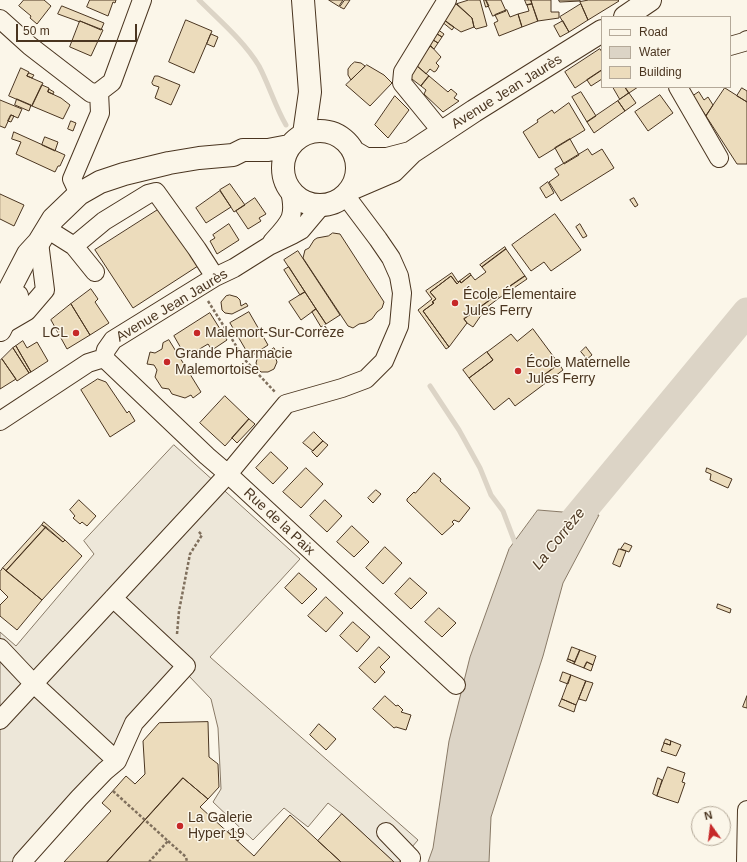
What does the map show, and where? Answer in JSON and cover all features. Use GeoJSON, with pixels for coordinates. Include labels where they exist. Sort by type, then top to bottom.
{"type":"FeatureCollection","features":[{"type":"Feature","properties":{"kind":"main road"},"geometry":{"type":"LineString","coordinates":[[287,185],[282,168],[284,156],[297,140],[310,92],[303,0]]}},
{"type":"Feature","properties":{"kind":"main road","name":"Avenue Jean Jaurès"},"geometry":{"type":"LineString","coordinates":[[348,192],[393,171],[412,152],[601,32]]}},
{"type":"Feature","properties":{"kind":"main road"},"geometry":{"type":"LineString","coordinates":[[310,92],[334,133]]}},
{"type":"Feature","properties":{"kind":"main road"},"geometry":{"type":"LineString","coordinates":[[1,321],[28,254],[53,219],[79,194],[100,182],[144,169],[199,158],[233,156],[242,160],[253,160],[262,164],[287,185],[299,199],[310,204],[322,205],[334,202],[348,192],[355,181],[357,171],[357,162],[354,152],[349,144],[334,133],[324,130],[314,131],[297,140],[268,150],[243,150],[233,156]]}},
{"type":"Feature","properties":{"kind":"main road","name":"Avenue Jean Jaurès"},"geometry":{"type":"LineString","coordinates":[[354,152],[366,159],[388,159],[412,152]]}},
{"type":"Feature","properties":{"kind":"street"},"geometry":{"type":"LineString","coordinates":[[0,19],[30,46],[91,93],[99,92],[112,82],[142,0]]}},
{"type":"Feature","properties":{"kind":"street"},"geometry":{"type":"LineString","coordinates":[[442,132],[402,84],[403,72],[447,0]]}},
{"type":"Feature","properties":{"kind":"street"},"geometry":{"type":"LineString","coordinates":[[731,46],[747,40]]}},
{"type":"Feature","properties":{"kind":"street"},"geometry":{"type":"LineString","coordinates":[[679,88],[719,158]]}},
{"type":"Feature","properties":{"kind":"street"},"geometry":{"type":"LineString","coordinates":[[79,194],[72,178],[100,112],[99,92]]}},
{"type":"Feature","properties":{"kind":"street","name":"Avenue Jean Jaurès"},"geometry":{"type":"LineString","coordinates":[[269,246],[286,227],[292,214],[292,202],[287,185]]}},
{"type":"Feature","properties":{"kind":"street"},"geometry":{"type":"LineString","coordinates":[[74,246],[104,221],[148,194],[156,192],[215,277]]}},
{"type":"Feature","properties":{"kind":"street"},"geometry":{"type":"LineString","coordinates":[[0,720],[228,474],[286,404],[342,388],[366,379],[384,361],[399,326],[402,293],[399,276],[390,258],[348,192]]}},
{"type":"Feature","properties":{"kind":"street","name":"Avenue Jean Jaurès"},"geometry":{"type":"LineString","coordinates":[[104,358],[106,350],[113,340],[199,286],[234,268],[269,246],[301,230],[322,205]]}},
{"type":"Feature","properties":{"kind":"street"},"geometry":{"type":"LineString","coordinates":[[1,321],[27,311],[46,290],[43,235],[74,246],[95,272]]}},
{"type":"Feature","properties":{"kind":"street"},"geometry":{"type":"LineString","coordinates":[[0,421],[88,364],[104,358]]}},
{"type":"Feature","properties":{"kind":"street","name":"Rue de la Paix"},"geometry":{"type":"LineString","coordinates":[[104,358],[207,456],[456,685]]}},
{"type":"Feature","properties":{"kind":"street"},"geometry":{"type":"LineString","coordinates":[[22,862],[79,798],[105,771],[117,761],[134,723],[180,661],[114,598]]}},
{"type":"Feature","properties":{"kind":"street"},"geometry":{"type":"LineString","coordinates":[[0,648],[34,684],[117,761]]}},
{"type":"Feature","properties":{"kind":"street"},"geometry":{"type":"LineString","coordinates":[[746,862],[747,810]]}},
{"type":"Feature","properties":{"kind":"street"},"geometry":{"type":"LineString","coordinates":[[386,832],[410,858],[410,862]]}},
{"type":"Feature","properties":{"kind":"path"},"geometry":{"type":"LineString","coordinates":[[199,286],[245,360],[286,404]]}},
{"type":"Feature","properties":{"kind":"path"},"geometry":{"type":"LineString","coordinates":[[180,661],[179,611],[190,554],[202,535],[189,522],[188,517]]}},
{"type":"Feature","properties":{"kind":"path"},"geometry":{"type":"LineString","coordinates":[[113,791],[186,857],[188,862]]}},
{"type":"Feature","properties":{"kind":"path"},"geometry":{"type":"LineString","coordinates":[[149,862],[168,841]]}},
{"type":"Feature","properties":{"kind":"shaded area"},"geometry":{"type":"Polygon","coordinates":[[[174,445],[300,559],[210,657],[418,840],[399,862],[394,862],[328,803],[308,827],[284,808],[253,840],[213,802],[221,789],[218,728],[211,699],[188,675],[142,726],[95,794],[32,862],[0,862],[0,632],[16,646],[94,554],[84,541],[174,445]]]}},
{"type":"Feature","properties":{"kind":"water"},"geometry":{"type":"Polygon","coordinates":[[[538,510],[599,515],[563,583],[543,656],[491,817],[489,862],[428,862],[433,848],[449,741],[470,657],[509,549],[538,510]]]}},
{"type":"Feature","properties":{"kind":"building"},"geometry":{"type":"Polygon","coordinates":[[[24,0],[44,0],[51,6],[37,24],[30,18],[31,16],[19,6],[24,0]]]}},
{"type":"Feature","properties":{"kind":"building"},"geometry":{"type":"Polygon","coordinates":[[[90,0],[116,0],[115,3],[113,2],[108,16],[87,7],[90,0]]]}},
{"type":"Feature","properties":{"kind":"building"},"geometry":{"type":"Polygon","coordinates":[[[329,0],[343,0],[339,6],[329,0]]]}},
{"type":"Feature","properties":{"kind":"building"},"geometry":{"type":"Polygon","coordinates":[[[345,0],[350,0],[344,9],[340,7],[345,0]]]}},
{"type":"Feature","properties":{"kind":"building"},"geometry":{"type":"Polygon","coordinates":[[[469,0],[480,0],[487,26],[476,29],[472,18],[457,4],[469,0]]]}},
{"type":"Feature","properties":{"kind":"building"},"geometry":{"type":"Polygon","coordinates":[[[484,0],[486,0],[489,6],[486,7],[484,0]]]}},
{"type":"Feature","properties":{"kind":"building"},"geometry":{"type":"Polygon","coordinates":[[[486,0],[501,0],[506,11],[493,16],[486,0]]]}},
{"type":"Feature","properties":{"kind":"building"},"geometry":{"type":"Polygon","coordinates":[[[525,0],[531,0],[532,4],[527,5],[525,0]]]}},
{"type":"Feature","properties":{"kind":"building"},"geometry":{"type":"Polygon","coordinates":[[[531,0],[551,0],[551,12],[559,12],[559,18],[538,21],[531,0]]]}},
{"type":"Feature","properties":{"kind":"building"},"geometry":{"type":"Polygon","coordinates":[[[559,0],[580,0],[580,1],[560,2],[559,0]]]}},
{"type":"Feature","properties":{"kind":"building"},"geometry":{"type":"Polygon","coordinates":[[[589,0],[619,1],[588,20],[580,2],[589,0]]]}},
{"type":"Feature","properties":{"kind":"building"},"geometry":{"type":"Polygon","coordinates":[[[456,4],[472,18],[474,27],[461,32],[443,19],[456,4]]]}},
{"type":"Feature","properties":{"kind":"building"},"geometry":{"type":"Polygon","coordinates":[[[532,4],[538,21],[522,27],[518,14],[529,11],[527,5],[532,4]]]}},
{"type":"Feature","properties":{"kind":"building"},"geometry":{"type":"Polygon","coordinates":[[[581,4],[588,20],[569,32],[560,17],[581,4]]]}},
{"type":"Feature","properties":{"kind":"building"},"geometry":{"type":"Polygon","coordinates":[[[62,6],[104,23],[101,30],[58,14],[62,6]]]}},
{"type":"Feature","properties":{"kind":"building"},"geometry":{"type":"Polygon","coordinates":[[[507,10],[510,17],[518,14],[522,27],[499,36],[494,23],[498,21],[495,15],[507,10]]]}},
{"type":"Feature","properties":{"kind":"building"},"geometry":{"type":"Polygon","coordinates":[[[443,19],[454,27],[452,30],[441,21],[443,19]]]}},
{"type":"Feature","properties":{"kind":"building"},"geometry":{"type":"Polygon","coordinates":[[[186,20],[212,31],[194,73],[169,62],[186,20]]]}},
{"type":"Feature","properties":{"kind":"building"},"geometry":{"type":"Polygon","coordinates":[[[80,21],[103,30],[91,56],[70,47],[80,21]]]}},
{"type":"Feature","properties":{"kind":"building"},"geometry":{"type":"Polygon","coordinates":[[[563,21],[569,32],[560,37],[554,26],[563,21]]]}},
{"type":"Feature","properties":{"kind":"building"},"geometry":{"type":"Polygon","coordinates":[[[437,29],[444,34],[442,37],[434,32],[437,29]]]}},
{"type":"Feature","properties":{"kind":"building"},"geometry":{"type":"Polygon","coordinates":[[[434,32],[442,37],[438,43],[430,38],[434,32]]]}},
{"type":"Feature","properties":{"kind":"building"},"geometry":{"type":"Polygon","coordinates":[[[211,34],[218,37],[214,47],[207,44],[211,34]]]}},
{"type":"Feature","properties":{"kind":"building"},"geometry":{"type":"Polygon","coordinates":[[[430,38],[438,43],[434,49],[427,44],[430,38]]]}},
{"type":"Feature","properties":{"kind":"building"},"geometry":{"type":"Polygon","coordinates":[[[431,46],[441,57],[436,63],[439,66],[436,71],[434,72],[430,69],[426,74],[416,65],[431,46]]]}},
{"type":"Feature","properties":{"kind":"building"},"geometry":{"type":"Polygon","coordinates":[[[600,49],[601,50],[601,71],[575,88],[565,72],[600,49]]]}},
{"type":"Feature","properties":{"kind":"building"},"geometry":{"type":"Polygon","coordinates":[[[355,62],[361,63],[365,66],[351,80],[348,75],[348,69],[355,62]]]}},
{"type":"Feature","properties":{"kind":"building"},"geometry":{"type":"Polygon","coordinates":[[[367,65],[384,75],[392,83],[370,106],[346,85],[367,65]]]}},
{"type":"Feature","properties":{"kind":"building"},"geometry":{"type":"Polygon","coordinates":[[[416,65],[429,76],[421,86],[408,76],[416,65]]]}},
{"type":"Feature","properties":{"kind":"building"},"geometry":{"type":"Polygon","coordinates":[[[21,68],[29,72],[27,76],[43,83],[32,106],[9,96],[21,68]]]}},
{"type":"Feature","properties":{"kind":"building"},"geometry":{"type":"Polygon","coordinates":[[[601,71],[601,80],[591,86],[587,80],[601,71]]]}},
{"type":"Feature","properties":{"kind":"building"},"geometry":{"type":"Polygon","coordinates":[[[29,73],[34,75],[32,78],[27,76],[29,73]]]}},
{"type":"Feature","properties":{"kind":"building"},"geometry":{"type":"Polygon","coordinates":[[[155,76],[180,85],[171,105],[155,98],[159,87],[153,85],[152,83],[155,76]]]}},
{"type":"Feature","properties":{"kind":"building"},"geometry":{"type":"Polygon","coordinates":[[[429,76],[448,92],[451,89],[457,94],[454,98],[459,101],[443,112],[424,94],[426,90],[421,86],[429,76]]]}},
{"type":"Feature","properties":{"kind":"building"},"geometry":{"type":"Polygon","coordinates":[[[42,85],[49,88],[48,92],[61,98],[70,105],[63,119],[32,106],[42,85]]]}},
{"type":"Feature","properties":{"kind":"building"},"geometry":{"type":"Polygon","coordinates":[[[614,88],[626,88],[629,93],[620,99],[614,88]]]}},
{"type":"Feature","properties":{"kind":"building"},"geometry":{"type":"Polygon","coordinates":[[[626,88],[636,88],[629,93],[626,88]]]}},
{"type":"Feature","properties":{"kind":"building"},"geometry":{"type":"Polygon","coordinates":[[[725,88],[747,102],[747,164],[737,164],[706,116],[725,88]]]}},
{"type":"Feature","properties":{"kind":"building"},"geometry":{"type":"Polygon","coordinates":[[[742,88],[747,91],[747,102],[737,96],[742,88]]]}},
{"type":"Feature","properties":{"kind":"building"},"geometry":{"type":"Polygon","coordinates":[[[49,89],[54,92],[53,94],[48,92],[49,89]]]}},
{"type":"Feature","properties":{"kind":"building"},"geometry":{"type":"Polygon","coordinates":[[[581,92],[596,116],[587,122],[572,97],[581,92]]]}},
{"type":"Feature","properties":{"kind":"building"},"geometry":{"type":"Polygon","coordinates":[[[699,92],[704,100],[708,97],[713,105],[706,116],[693,96],[699,92]]]}},
{"type":"Feature","properties":{"kind":"building"},"geometry":{"type":"Polygon","coordinates":[[[629,93],[636,103],[625,111],[618,101],[629,93]]]}},
{"type":"Feature","properties":{"kind":"building"},"geometry":{"type":"Polygon","coordinates":[[[660,95],[673,113],[648,131],[635,112],[660,95]]]}},
{"type":"Feature","properties":{"kind":"building"},"geometry":{"type":"Polygon","coordinates":[[[395,96],[409,110],[388,138],[375,125],[395,96]]]}},
{"type":"Feature","properties":{"kind":"building"},"geometry":{"type":"Polygon","coordinates":[[[17,99],[31,105],[29,111],[15,105],[17,99]]]}},
{"type":"Feature","properties":{"kind":"building"},"geometry":{"type":"Polygon","coordinates":[[[0,100],[22,109],[18,118],[11,115],[5,128],[0,126],[0,100]]]}},
{"type":"Feature","properties":{"kind":"building"},"geometry":{"type":"Polygon","coordinates":[[[618,101],[625,111],[594,133],[587,122],[618,101]]]}},
{"type":"Feature","properties":{"kind":"building"},"geometry":{"type":"Polygon","coordinates":[[[569,103],[585,130],[539,158],[523,132],[552,110],[554,113],[569,103]]]}},
{"type":"Feature","properties":{"kind":"building"},"geometry":{"type":"Polygon","coordinates":[[[11,115],[14,116],[11,122],[8,121],[11,115]]]}},
{"type":"Feature","properties":{"kind":"building"},"geometry":{"type":"Polygon","coordinates":[[[71,121],[76,123],[73,131],[68,129],[71,121]]]}},
{"type":"Feature","properties":{"kind":"building"},"geometry":{"type":"Polygon","coordinates":[[[14,132],[65,155],[60,166],[58,166],[55,172],[16,154],[21,142],[12,139],[14,132]]]}},
{"type":"Feature","properties":{"kind":"building"},"geometry":{"type":"Polygon","coordinates":[[[45,137],[58,142],[55,151],[42,145],[45,137]]]}},
{"type":"Feature","properties":{"kind":"building"},"geometry":{"type":"Polygon","coordinates":[[[570,139],[579,155],[564,164],[555,148],[570,139]]]}},
{"type":"Feature","properties":{"kind":"building"},"geometry":{"type":"Polygon","coordinates":[[[588,149],[592,155],[602,149],[614,168],[561,201],[549,182],[559,175],[555,169],[588,149]]]}},
{"type":"Feature","properties":{"kind":"building"},"geometry":{"type":"Polygon","coordinates":[[[548,182],[554,193],[546,198],[540,188],[548,182]]]}},
{"type":"Feature","properties":{"kind":"building"},"geometry":{"type":"Polygon","coordinates":[[[230,184],[245,205],[234,212],[220,190],[230,184]]]}},
{"type":"Feature","properties":{"kind":"building"},"geometry":{"type":"Polygon","coordinates":[[[220,191],[231,207],[206,223],[196,208],[220,191]]]}},
{"type":"Feature","properties":{"kind":"building"},"geometry":{"type":"Polygon","coordinates":[[[0,194],[24,205],[14,226],[0,219],[0,194]]]}},
{"type":"Feature","properties":{"kind":"building"},"geometry":{"type":"Polygon","coordinates":[[[255,198],[266,214],[259,218],[261,221],[248,229],[236,211],[255,198]]]}},
{"type":"Feature","properties":{"kind":"building"},"geometry":{"type":"Polygon","coordinates":[[[634,198],[638,205],[635,207],[630,200],[634,198]]]}},
{"type":"Feature","properties":{"kind":"building"},"geometry":{"type":"Polygon","coordinates":[[[164,206],[201,264],[133,308],[95,250],[164,206]]]}},
{"type":"Feature","properties":{"kind":"building"},"geometry":{"type":"Polygon","coordinates":[[[555,214],[581,250],[551,271],[544,262],[531,271],[512,245],[555,214]]]}},
{"type":"Feature","properties":{"kind":"building"},"geometry":{"type":"Polygon","coordinates":[[[229,224],[239,240],[217,254],[210,241],[215,238],[213,235],[229,224]]]}},
{"type":"Feature","properties":{"kind":"building"},"geometry":{"type":"Polygon","coordinates":[[[580,224],[587,236],[583,238],[576,227],[580,224]]]}},
{"type":"Feature","properties":{"kind":"building"},"geometry":{"type":"Polygon","coordinates":[[[333,233],[340,234],[384,302],[382,308],[372,319],[353,328],[348,326],[303,258],[305,250],[309,248],[314,240],[333,233]]]}},
{"type":"Feature","properties":{"kind":"building"},"geometry":{"type":"Polygon","coordinates":[[[505,247],[506,249],[482,267],[480,265],[505,247]]]}},
{"type":"Feature","properties":{"kind":"building"},"geometry":{"type":"Polygon","coordinates":[[[506,249],[525,276],[506,289],[508,292],[499,298],[497,295],[464,319],[467,323],[449,347],[423,311],[434,303],[432,302],[436,299],[430,292],[451,276],[457,284],[460,281],[461,283],[471,275],[475,280],[486,272],[482,267],[506,249]]]}},
{"type":"Feature","properties":{"kind":"building"},"geometry":{"type":"Polygon","coordinates":[[[298,251],[340,315],[326,324],[284,260],[298,251]]]}},
{"type":"Feature","properties":{"kind":"building"},"geometry":{"type":"Polygon","coordinates":[[[289,267],[305,292],[300,295],[284,270],[289,267]]]}},
{"type":"Feature","properties":{"kind":"building"},"geometry":{"type":"Polygon","coordinates":[[[452,273],[458,282],[470,273],[471,275],[461,283],[460,281],[457,284],[451,276],[430,292],[436,299],[432,302],[434,303],[423,311],[449,347],[446,349],[418,310],[432,299],[426,291],[452,273]]]}},
{"type":"Feature","properties":{"kind":"building"},"geometry":{"type":"Polygon","coordinates":[[[525,276],[527,279],[508,292],[506,289],[525,276]]]}},
{"type":"Feature","properties":{"kind":"building"},"geometry":{"type":"Polygon","coordinates":[[[91,289],[98,299],[95,302],[109,323],[90,335],[71,304],[91,289]]]}},
{"type":"Feature","properties":{"kind":"building"},"geometry":{"type":"Polygon","coordinates":[[[305,292],[316,309],[301,320],[289,302],[305,292]]]}},
{"type":"Feature","properties":{"kind":"building"},"geometry":{"type":"Polygon","coordinates":[[[230,295],[237,297],[240,300],[241,306],[246,303],[248,306],[232,314],[225,313],[222,310],[221,302],[226,296],[230,295]]]}},
{"type":"Feature","properties":{"kind":"building"},"geometry":{"type":"Polygon","coordinates":[[[497,295],[499,298],[486,308],[473,327],[467,323],[464,319],[497,295]]]}},
{"type":"Feature","properties":{"kind":"building"},"geometry":{"type":"Polygon","coordinates":[[[71,304],[90,335],[67,349],[51,320],[71,304]]]}},
{"type":"Feature","properties":{"kind":"building"},"geometry":{"type":"Polygon","coordinates":[[[316,309],[326,324],[321,327],[312,312],[316,309]]]}},
{"type":"Feature","properties":{"kind":"building"},"geometry":{"type":"Polygon","coordinates":[[[249,312],[268,345],[250,357],[230,323],[249,312]]]}},
{"type":"Feature","properties":{"kind":"building"},"geometry":{"type":"Polygon","coordinates":[[[210,313],[227,340],[212,350],[208,344],[186,357],[174,336],[210,313]]]}},
{"type":"Feature","properties":{"kind":"building"},"geometry":{"type":"Polygon","coordinates":[[[533,329],[559,364],[543,376],[547,382],[515,406],[509,398],[494,410],[469,378],[493,360],[487,352],[511,334],[517,341],[533,329]]]}},
{"type":"Feature","properties":{"kind":"building"},"geometry":{"type":"Polygon","coordinates":[[[169,340],[201,392],[193,398],[191,395],[185,398],[172,394],[169,389],[162,388],[155,377],[157,370],[154,365],[147,364],[150,352],[155,353],[162,349],[163,343],[169,340]]]}},
{"type":"Feature","properties":{"kind":"building"},"geometry":{"type":"Polygon","coordinates":[[[23,341],[27,348],[37,342],[48,361],[31,372],[16,346],[23,341]]]}},
{"type":"Feature","properties":{"kind":"building"},"geometry":{"type":"Polygon","coordinates":[[[16,346],[31,372],[29,373],[13,348],[16,346]]]}},
{"type":"Feature","properties":{"kind":"building"},"geometry":{"type":"Polygon","coordinates":[[[586,347],[592,355],[587,359],[581,352],[586,347]]]}},
{"type":"Feature","properties":{"kind":"building"},"geometry":{"type":"Polygon","coordinates":[[[13,348],[29,373],[17,381],[2,359],[13,348]]]}},
{"type":"Feature","properties":{"kind":"building"},"geometry":{"type":"Polygon","coordinates":[[[274,348],[276,351],[272,354],[277,362],[274,369],[268,372],[261,372],[256,363],[258,356],[260,354],[262,356],[274,348]]]}},
{"type":"Feature","properties":{"kind":"building"},"geometry":{"type":"Polygon","coordinates":[[[487,352],[493,360],[469,378],[463,370],[487,352]]]}},
{"type":"Feature","properties":{"kind":"building"},"geometry":{"type":"Polygon","coordinates":[[[2,359],[16,379],[0,389],[0,361],[2,359]]]}},
{"type":"Feature","properties":{"kind":"building"},"geometry":{"type":"Polygon","coordinates":[[[559,364],[563,370],[547,382],[543,376],[559,364]]]}},
{"type":"Feature","properties":{"kind":"building"},"geometry":{"type":"Polygon","coordinates":[[[98,379],[106,382],[127,413],[129,411],[135,421],[110,437],[81,390],[98,379]]]}},
{"type":"Feature","properties":{"kind":"building"},"geometry":{"type":"Polygon","coordinates":[[[225,396],[249,419],[225,446],[200,423],[225,396]]]}},
{"type":"Feature","properties":{"kind":"building"},"geometry":{"type":"Polygon","coordinates":[[[249,419],[255,424],[237,443],[232,438],[249,419]]]}},
{"type":"Feature","properties":{"kind":"building"},"geometry":{"type":"Polygon","coordinates":[[[314,432],[323,441],[313,451],[303,443],[314,432]]]}},
{"type":"Feature","properties":{"kind":"building"},"geometry":{"type":"Polygon","coordinates":[[[323,441],[328,445],[317,457],[312,452],[323,441]]]}},
{"type":"Feature","properties":{"kind":"building"},"geometry":{"type":"Polygon","coordinates":[[[271,452],[288,468],[273,484],[256,468],[271,452]]]}},
{"type":"Feature","properties":{"kind":"building"},"geometry":{"type":"Polygon","coordinates":[[[306,468],[323,484],[301,508],[283,492],[306,468]]]}},
{"type":"Feature","properties":{"kind":"building"},"geometry":{"type":"Polygon","coordinates":[[[707,468],[732,479],[728,488],[710,480],[711,474],[706,472],[707,468]]]}},
{"type":"Feature","properties":{"kind":"building"},"geometry":{"type":"Polygon","coordinates":[[[434,473],[441,479],[440,481],[470,508],[459,522],[454,520],[452,522],[454,524],[442,535],[407,501],[407,499],[414,492],[415,493],[434,473]]]}},
{"type":"Feature","properties":{"kind":"building"},"geometry":{"type":"Polygon","coordinates":[[[376,490],[381,494],[373,503],[368,498],[376,490]]]}},
{"type":"Feature","properties":{"kind":"building"},"geometry":{"type":"Polygon","coordinates":[[[79,500],[96,516],[87,526],[82,522],[80,524],[73,518],[75,516],[70,510],[79,500]]]}},
{"type":"Feature","properties":{"kind":"building"},"geometry":{"type":"Polygon","coordinates":[[[325,500],[342,516],[327,532],[310,516],[325,500]]]}},
{"type":"Feature","properties":{"kind":"building"},"geometry":{"type":"Polygon","coordinates":[[[44,522],[65,540],[63,542],[42,525],[44,522]]]}},
{"type":"Feature","properties":{"kind":"building"},"geometry":{"type":"Polygon","coordinates":[[[42,525],[46,527],[6,571],[3,568],[42,525]]]}},
{"type":"Feature","properties":{"kind":"building"},"geometry":{"type":"Polygon","coordinates":[[[352,526],[369,542],[354,557],[337,542],[352,526]]]}},
{"type":"Feature","properties":{"kind":"building"},"geometry":{"type":"Polygon","coordinates":[[[46,527],[63,542],[65,540],[82,556],[42,600],[6,571],[46,527]]]}},
{"type":"Feature","properties":{"kind":"building"},"geometry":{"type":"Polygon","coordinates":[[[625,543],[632,546],[629,552],[621,549],[625,543]]]}},
{"type":"Feature","properties":{"kind":"building"},"geometry":{"type":"Polygon","coordinates":[[[385,547],[402,563],[383,584],[366,568],[385,547]]]}},
{"type":"Feature","properties":{"kind":"building"},"geometry":{"type":"Polygon","coordinates":[[[619,549],[626,551],[620,567],[613,564],[619,549]]]}},
{"type":"Feature","properties":{"kind":"building"},"geometry":{"type":"Polygon","coordinates":[[[3,568],[42,600],[17,630],[0,616],[0,605],[8,597],[0,589],[0,572],[3,568]]]}},
{"type":"Feature","properties":{"kind":"building"},"geometry":{"type":"Polygon","coordinates":[[[299,573],[317,589],[302,604],[285,588],[299,573]]]}},
{"type":"Feature","properties":{"kind":"building"},"geometry":{"type":"Polygon","coordinates":[[[410,578],[427,593],[411,609],[395,594],[410,578]]]}},
{"type":"Feature","properties":{"kind":"building"},"geometry":{"type":"Polygon","coordinates":[[[326,597],[343,613],[326,632],[308,616],[326,597]]]}},
{"type":"Feature","properties":{"kind":"building"},"geometry":{"type":"Polygon","coordinates":[[[718,604],[731,609],[730,613],[717,608],[718,604]]]}},
{"type":"Feature","properties":{"kind":"building"},"geometry":{"type":"Polygon","coordinates":[[[439,608],[456,623],[442,637],[425,622],[439,608]]]}},
{"type":"Feature","properties":{"kind":"building"},"geometry":{"type":"Polygon","coordinates":[[[353,622],[370,637],[357,652],[340,636],[353,622]]]}},
{"type":"Feature","properties":{"kind":"building"},"geometry":{"type":"Polygon","coordinates":[[[379,647],[390,657],[380,667],[385,672],[375,683],[359,668],[379,647]]]}},
{"type":"Feature","properties":{"kind":"building"},"geometry":{"type":"Polygon","coordinates":[[[572,647],[580,650],[575,662],[568,659],[572,647]]]}},
{"type":"Feature","properties":{"kind":"building"},"geometry":{"type":"Polygon","coordinates":[[[580,650],[596,656],[593,665],[587,662],[584,668],[574,664],[580,650]]]}},
{"type":"Feature","properties":{"kind":"building"},"geometry":{"type":"Polygon","coordinates":[[[568,659],[575,662],[574,664],[567,661],[568,659]]]}},
{"type":"Feature","properties":{"kind":"building"},"geometry":{"type":"Polygon","coordinates":[[[587,662],[593,665],[591,671],[584,668],[587,662]]]}},
{"type":"Feature","properties":{"kind":"building"},"geometry":{"type":"Polygon","coordinates":[[[563,672],[571,675],[568,684],[560,681],[563,672]]]}},
{"type":"Feature","properties":{"kind":"building"},"geometry":{"type":"Polygon","coordinates":[[[571,675],[586,681],[576,705],[562,699],[571,675]]]}},
{"type":"Feature","properties":{"kind":"building"},"geometry":{"type":"Polygon","coordinates":[[[586,681],[593,683],[586,701],[579,699],[586,681]]]}},
{"type":"Feature","properties":{"kind":"building"},"geometry":{"type":"Polygon","coordinates":[[[385,696],[403,710],[401,712],[411,715],[406,730],[396,727],[394,728],[373,709],[385,696]]]}},
{"type":"Feature","properties":{"kind":"building"},"geometry":{"type":"Polygon","coordinates":[[[747,696],[747,708],[743,707],[747,696]]]}},
{"type":"Feature","properties":{"kind":"building"},"geometry":{"type":"Polygon","coordinates":[[[562,699],[576,705],[574,712],[559,706],[562,699]]]}},
{"type":"Feature","properties":{"kind":"building"},"geometry":{"type":"Polygon","coordinates":[[[208,722],[209,757],[218,764],[219,787],[208,799],[183,778],[107,862],[64,862],[111,811],[102,803],[126,776],[135,784],[145,774],[143,741],[159,723],[208,722]]]}},
{"type":"Feature","properties":{"kind":"building"},"geometry":{"type":"Polygon","coordinates":[[[319,724],[336,739],[326,750],[310,735],[319,724]]]}},
{"type":"Feature","properties":{"kind":"building"},"geometry":{"type":"Polygon","coordinates":[[[666,739],[671,741],[670,745],[664,743],[666,739]]]}},
{"type":"Feature","properties":{"kind":"building"},"geometry":{"type":"Polygon","coordinates":[[[671,741],[681,745],[676,756],[661,751],[664,743],[670,745],[671,741]]]}},
{"type":"Feature","properties":{"kind":"building"},"geometry":{"type":"Polygon","coordinates":[[[668,767],[685,773],[682,782],[685,783],[678,803],[657,796],[668,767]]]}},
{"type":"Feature","properties":{"kind":"building","name":"La Galerie Hyper 19"},"geometry":{"type":"Polygon","coordinates":[[[183,778],[208,799],[200,807],[254,856],[290,815],[341,862],[107,862],[183,778]]]}},
{"type":"Feature","properties":{"kind":"building"},"geometry":{"type":"Polygon","coordinates":[[[658,778],[662,780],[657,796],[653,794],[658,778]]]}},
{"type":"Feature","properties":{"kind":"building"},"geometry":{"type":"Polygon","coordinates":[[[342,814],[394,862],[341,862],[318,841],[342,814]]]}},
{"type":"Feature","properties":{"kind":"building"},"geometry":{"type":"Polygon","coordinates":[[[232,828],[241,837],[238,841],[228,832],[232,828]]]}},
{"type":"Feature","properties":{"kind":"waterway"},"geometry":{"type":"LineString","coordinates":[[199,0],[231,32],[253,57],[263,73],[286,125]]}},
{"type":"Feature","properties":{"kind":"waterway","name":"La Corrèze"},"geometry":{"type":"LineString","coordinates":[[554,545],[747,312]]}},
{"type":"Feature","properties":{"kind":"waterway"},"geometry":{"type":"LineString","coordinates":[[430,386],[459,430],[480,468],[491,495],[503,511],[517,548]]}},
{"type":"Feature","properties":{"kind":"place","name":"École Élementaire Jules Ferry"},"geometry":{"type":"Point","coordinates":[455,303]}},
{"type":"Feature","properties":{"kind":"place","name":"LCL"},"geometry":{"type":"Point","coordinates":[76,333]}},
{"type":"Feature","properties":{"kind":"place","name":"Malemort-Sur-Corrèze"},"geometry":{"type":"Point","coordinates":[197,333]}},
{"type":"Feature","properties":{"kind":"place","name":"Grande Pharmacie Malemortoise"},"geometry":{"type":"Point","coordinates":[167,362]}},
{"type":"Feature","properties":{"kind":"place","name":"École Maternelle Jules Ferry"},"geometry":{"type":"Point","coordinates":[518,371]}},
{"type":"Feature","properties":{"kind":"place","name":"La Galerie Hyper 19"},"geometry":{"type":"Point","coordinates":[180,826]}}]}
